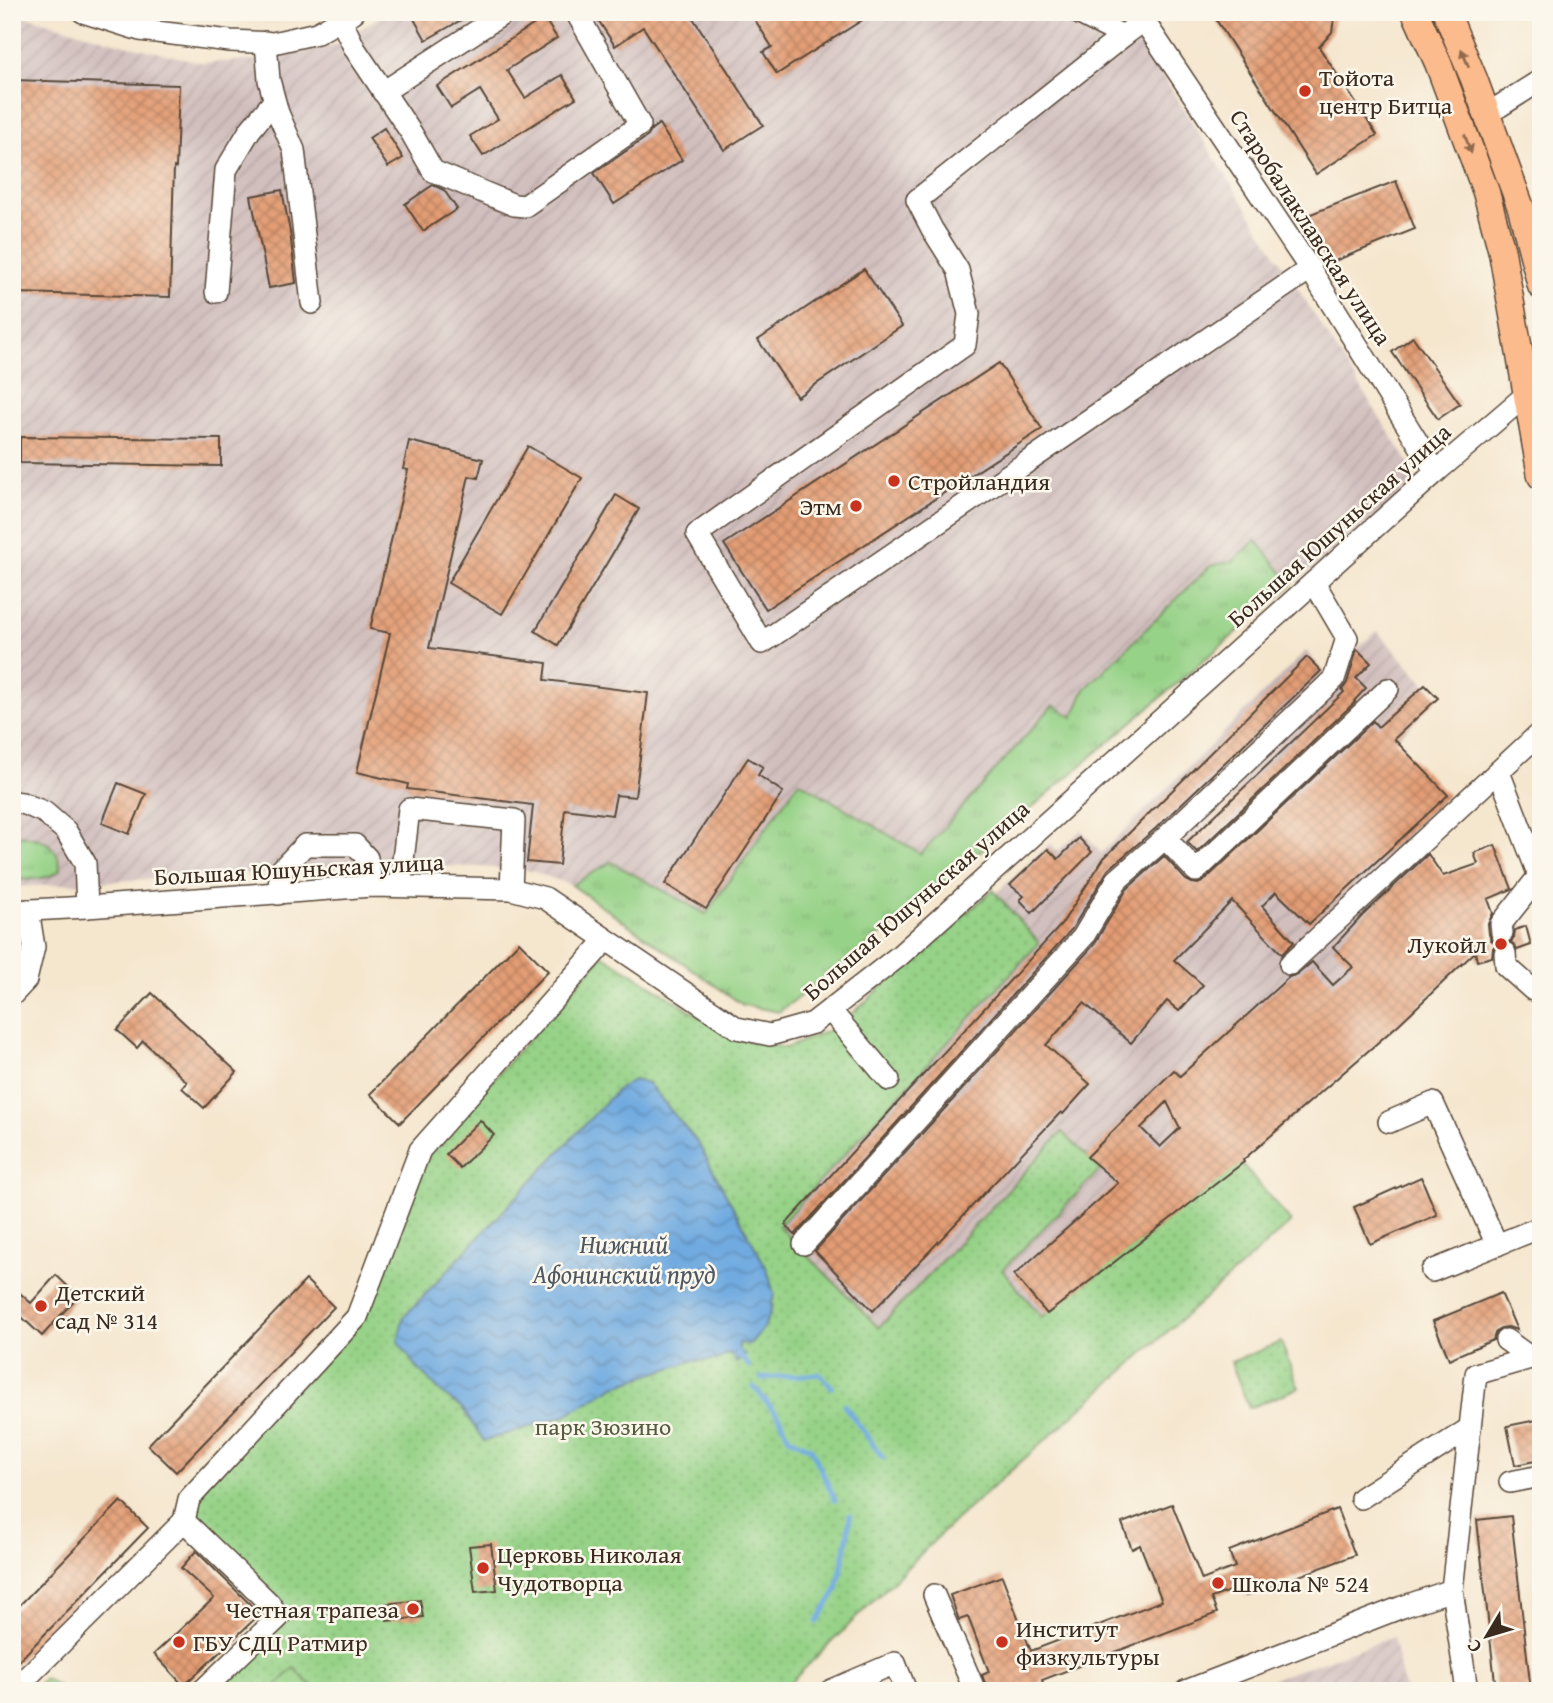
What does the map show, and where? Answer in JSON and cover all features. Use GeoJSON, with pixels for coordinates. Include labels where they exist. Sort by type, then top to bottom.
{"type":"FeatureCollection","features":[{"type":"Feature","properties":{"kind":"main road"},"geometry":{"type":"LineString","coordinates":[[1415,12],[1438,63],[1486,192],[1502,252],[1541,476]]}},
{"type":"Feature","properties":{"kind":"main road"},"geometry":{"type":"LineString","coordinates":[[1446,12],[1521,208],[1541,286]]}},
{"type":"Feature","properties":{"kind":"street"},"geometry":{"type":"LineString","coordinates":[[83,12],[141,30],[230,41],[273,43],[317,33],[347,16],[355,49],[433,171],[514,205],[525,206],[640,125],[576,12]]}},
{"type":"Feature","properties":{"kind":"street"},"geometry":{"type":"LineString","coordinates":[[383,92],[506,12]]}},
{"type":"Feature","properties":{"kind":"street"},"geometry":{"type":"LineString","coordinates":[[1076,12],[1123,36]]}},
{"type":"Feature","properties":{"kind":"street"},"geometry":{"type":"LineString","coordinates":[[1140,17],[1123,36],[917,200],[958,271],[969,314],[965,345],[697,534],[762,643],[1310,269]]}},
{"type":"Feature","properties":{"kind":"street","name":"Старобалаклавская улица"},"geometry":{"type":"LineString","coordinates":[[1140,17],[1310,269],[1436,472]]}},
{"type":"Feature","properties":{"kind":"street"},"geometry":{"type":"LineString","coordinates":[[266,42],[269,80],[274,101],[294,150],[312,303]]}},
{"type":"Feature","properties":{"kind":"street"},"geometry":{"type":"LineString","coordinates":[[1486,113],[1541,80]]}},
{"type":"Feature","properties":{"kind":"street"},"geometry":{"type":"LineString","coordinates":[[216,292],[226,170],[250,130],[274,101]]}},
{"type":"Feature","properties":{"kind":"street","name":"Большая Юшуньская улица"},"geometry":{"type":"LineString","coordinates":[[20,910],[372,886],[511,888],[545,898],[737,1028],[770,1035],[813,1023],[899,956],[1436,472],[1526,395]]}},
{"type":"Feature","properties":{"kind":"street"},"geometry":{"type":"LineString","coordinates":[[804,1244],[1083,937],[1117,880],[1334,679],[1348,638],[1314,582]]}},
{"type":"Feature","properties":{"kind":"street"},"geometry":{"type":"LineString","coordinates":[[1165,838],[1195,871],[1388,689]]}},
{"type":"Feature","properties":{"kind":"street"},"geometry":{"type":"LineString","coordinates":[[1290,964],[1541,732]]}},
{"type":"Feature","properties":{"kind":"street"},"geometry":{"type":"LineString","coordinates":[[1499,772],[1539,876],[1501,924],[1506,966],[1533,990],[1541,987]]}},
{"type":"Feature","properties":{"kind":"street"},"geometry":{"type":"LineString","coordinates":[[12,802],[44,812],[66,831],[85,863],[87,907]]}},
{"type":"Feature","properties":{"kind":"street"},"geometry":{"type":"LineString","coordinates":[[400,886],[409,809],[514,820],[511,888]]}},
{"type":"Feature","properties":{"kind":"street"},"geometry":{"type":"LineString","coordinates":[[278,894],[281,870],[305,845],[355,845],[367,858],[372,886]]}},
{"type":"Feature","properties":{"kind":"street"},"geometry":{"type":"LineString","coordinates":[[12,995],[26,980],[34,947],[20,910]]}},
{"type":"Feature","properties":{"kind":"street"},"geometry":{"type":"LineString","coordinates":[[13,1691],[184,1521],[189,1499],[357,1317],[420,1150],[606,940]]}},
{"type":"Feature","properties":{"kind":"street"},"geometry":{"type":"LineString","coordinates":[[830,1010],[889,1080]]}},
{"type":"Feature","properties":{"kind":"street"},"geometry":{"type":"LineString","coordinates":[[1389,1122],[1433,1103],[1497,1245]]}},
{"type":"Feature","properties":{"kind":"street"},"geometry":{"type":"LineString","coordinates":[[1432,1271],[1541,1227]]}},
{"type":"Feature","properties":{"kind":"street"},"geometry":{"type":"LineString","coordinates":[[1506,1340],[1536,1356]]}},
{"type":"Feature","properties":{"kind":"street"},"geometry":{"type":"LineString","coordinates":[[1467,1691],[1452,1590],[1476,1374],[1536,1356]]}},
{"type":"Feature","properties":{"kind":"street"},"geometry":{"type":"LineString","coordinates":[[1361,1498],[1470,1429]]}},
{"type":"Feature","properties":{"kind":"street"},"geometry":{"type":"LineString","coordinates":[[1510,1482],[1541,1476]]}},
{"type":"Feature","properties":{"kind":"street"},"geometry":{"type":"LineString","coordinates":[[184,1521],[269,1603],[286,1611],[202,1691]]}},
{"type":"Feature","properties":{"kind":"street"},"geometry":{"type":"LineString","coordinates":[[1186,1691],[1452,1590]]}},
{"type":"Feature","properties":{"kind":"street"},"geometry":{"type":"LineString","coordinates":[[934,1595],[975,1691]]}},
{"type":"Feature","properties":{"kind":"street"},"geometry":{"type":"LineString","coordinates":[[830,1691],[895,1663],[906,1691]]}},
{"type":"Feature","properties":{"kind":"shaded area"},"geometry":{"type":"Polygon","coordinates":[[[12,12],[117,43],[204,63],[273,59],[337,44],[387,12],[1122,12],[1415,473],[1412,485],[1292,585],[1256,540],[1233,561],[1210,566],[1085,689],[1073,717],[1053,705],[921,854],[799,781],[706,915],[611,863],[572,885],[531,871],[397,865],[12,887],[12,12]]]}},
{"type":"Feature","properties":{"kind":"shaded area"},"geometry":{"type":"Polygon","coordinates":[[[1377,631],[1438,698],[1395,741],[1448,795],[1409,832],[1438,869],[1463,964],[1241,1163],[1042,1317],[1001,1270],[1101,1169],[879,1328],[778,1227],[1039,943],[996,894],[1050,843],[1058,851],[1081,830],[1101,853],[1306,651],[1327,675],[1377,631]]]}},
{"type":"Feature","properties":{"kind":"shaded area"},"geometry":{"type":"Polygon","coordinates":[[[1393,1637],[1405,1691],[1237,1691],[1393,1637]]]}},
{"type":"Feature","properties":{"kind":"green space"},"geometry":{"type":"Polygon","coordinates":[[[1256,540],[1292,585],[903,918],[779,1012],[743,1005],[572,885],[611,862],[706,914],[799,781],[921,854],[1053,705],[1073,717],[1085,689],[1210,566],[1233,561],[1256,540]]]}},
{"type":"Feature","properties":{"kind":"green space"},"geometry":{"type":"Polygon","coordinates":[[[12,835],[38,839],[51,846],[59,860],[60,870],[44,878],[12,880],[12,835]]]}},
{"type":"Feature","properties":{"kind":"green space","name":"парк Зюзино"},"geometry":{"type":"Polygon","coordinates":[[[993,890],[1039,943],[779,1226],[879,1328],[1062,1132],[1101,1169],[1002,1270],[1042,1317],[1241,1163],[1291,1222],[954,1521],[782,1691],[213,1691],[288,1615],[179,1510],[366,1310],[427,1154],[603,955],[734,1038],[786,1048],[837,1027],[993,890]]]}},
{"type":"Feature","properties":{"kind":"green space"},"geometry":{"type":"Polygon","coordinates":[[[1281,1342],[1299,1388],[1249,1408],[1231,1362],[1281,1342]]]}},
{"type":"Feature","properties":{"kind":"green space"},"geometry":{"type":"Polygon","coordinates":[[[294,1668],[316,1691],[271,1691],[294,1668]]]}},
{"type":"Feature","properties":{"kind":"green space"},"geometry":{"type":"Polygon","coordinates":[[[44,1678],[67,1691],[33,1691],[44,1678]]]}},
{"type":"Feature","properties":{"kind":"water","name":"Нижний Афонинский пруд"},"geometry":{"type":"Polygon","coordinates":[[[633,1080],[648,1083],[698,1143],[767,1269],[774,1294],[770,1314],[763,1329],[749,1345],[739,1343],[739,1351],[745,1355],[736,1363],[729,1353],[717,1360],[692,1361],[615,1386],[564,1416],[484,1441],[462,1408],[444,1395],[419,1370],[398,1342],[403,1318],[617,1090],[633,1080]]]}},
{"type":"Feature","properties":{"kind":"building"},"geometry":{"type":"Polygon","coordinates":[[[410,12],[475,12],[426,40],[410,12]]]}},
{"type":"Feature","properties":{"kind":"building"},"geometry":{"type":"Polygon","coordinates":[[[593,12],[689,12],[763,125],[724,150],[643,27],[615,46],[593,12]]]}},
{"type":"Feature","properties":{"kind":"building"},"geometry":{"type":"Polygon","coordinates":[[[750,12],[875,12],[777,74],[763,52],[772,47],[750,12]]]}},
{"type":"Feature","properties":{"kind":"building","name":"Тойота центр Битца"},"geometry":{"type":"Polygon","coordinates":[[[1211,12],[1335,12],[1332,32],[1319,47],[1377,135],[1316,174],[1211,12]]]}},
{"type":"Feature","properties":{"kind":"building"},"geometry":{"type":"Polygon","coordinates":[[[544,18],[557,38],[507,70],[525,98],[562,75],[576,98],[483,156],[470,136],[498,119],[480,90],[451,108],[437,86],[544,18]]]}},
{"type":"Feature","properties":{"kind":"building"},"geometry":{"type":"Polygon","coordinates":[[[12,80],[179,85],[170,297],[17,293],[18,228],[12,228],[12,80]]]}},
{"type":"Feature","properties":{"kind":"building"},"geometry":{"type":"Polygon","coordinates":[[[659,124],[682,160],[614,204],[594,173],[648,136],[659,124]]]}},
{"type":"Feature","properties":{"kind":"building"},"geometry":{"type":"Polygon","coordinates":[[[384,128],[403,158],[388,167],[369,138],[384,128]]]}},
{"type":"Feature","properties":{"kind":"building"},"geometry":{"type":"Polygon","coordinates":[[[1396,181],[1415,229],[1327,264],[1308,215],[1396,181]]]}},
{"type":"Feature","properties":{"kind":"building"},"geometry":{"type":"Polygon","coordinates":[[[433,185],[444,190],[457,209],[423,231],[405,204],[433,185]]]}},
{"type":"Feature","properties":{"kind":"building"},"geometry":{"type":"Polygon","coordinates":[[[282,190],[296,283],[269,288],[251,196],[282,190]]]}},
{"type":"Feature","properties":{"kind":"building"},"geometry":{"type":"Polygon","coordinates":[[[864,269],[902,326],[797,397],[758,340],[864,269]]]}},
{"type":"Feature","properties":{"kind":"building"},"geometry":{"type":"Polygon","coordinates":[[[1413,337],[1460,404],[1438,419],[1392,352],[1413,337]]]}},
{"type":"Feature","properties":{"kind":"building"},"geometry":{"type":"Polygon","coordinates":[[[999,363],[1042,429],[766,609],[724,544],[999,363]]]}},
{"type":"Feature","properties":{"kind":"building"},"geometry":{"type":"Polygon","coordinates":[[[20,437],[221,439],[221,466],[20,463],[20,437]]]}},
{"type":"Feature","properties":{"kind":"building"},"geometry":{"type":"Polygon","coordinates":[[[409,441],[483,459],[478,478],[469,476],[429,648],[547,663],[545,680],[648,693],[635,797],[616,795],[612,815],[565,809],[559,865],[527,862],[533,805],[407,789],[408,784],[357,772],[390,633],[370,629],[408,470],[403,469],[409,441]]]}},
{"type":"Feature","properties":{"kind":"building"},"geometry":{"type":"Polygon","coordinates":[[[528,446],[582,478],[502,614],[448,583],[528,446]]]}},
{"type":"Feature","properties":{"kind":"building"},"geometry":{"type":"Polygon","coordinates":[[[616,495],[639,509],[558,645],[535,631],[616,495]]]}},
{"type":"Feature","properties":{"kind":"building"},"geometry":{"type":"Polygon","coordinates":[[[1357,649],[1371,663],[1356,678],[1366,688],[1355,702],[1197,852],[1187,842],[1344,692],[1342,690],[1347,683],[1357,649]]]}},
{"type":"Feature","properties":{"kind":"building"},"geometry":{"type":"Polygon","coordinates":[[[1307,657],[1321,671],[1108,870],[1072,929],[795,1235],[785,1225],[1061,925],[1104,858],[1307,657]]]}},
{"type":"Feature","properties":{"kind":"building"},"geometry":{"type":"Polygon","coordinates":[[[1425,685],[1438,698],[1394,739],[1448,795],[1309,924],[1276,892],[1262,906],[1294,942],[1282,954],[1232,901],[1174,960],[1203,985],[1179,1011],[1167,1001],[1131,1043],[1084,1003],[1046,1045],[1090,1084],[873,1311],[815,1251],[1093,946],[1127,889],[1164,856],[1186,880],[1198,884],[1204,881],[1373,721],[1378,727],[1425,685]]]}},
{"type":"Feature","properties":{"kind":"building"},"geometry":{"type":"Polygon","coordinates":[[[748,758],[763,767],[758,775],[783,792],[706,909],[665,884],[748,758]]]}},
{"type":"Feature","properties":{"kind":"building"},"geometry":{"type":"Polygon","coordinates":[[[118,783],[146,794],[129,834],[102,823],[118,783]]]}},
{"type":"Feature","properties":{"kind":"building"},"geometry":{"type":"Polygon","coordinates":[[[1079,838],[1092,852],[1032,913],[1020,900],[1024,896],[1010,885],[1048,849],[1058,859],[1079,838]]]}},
{"type":"Feature","properties":{"kind":"building"},"geometry":{"type":"Polygon","coordinates":[[[1495,845],[1512,889],[1488,899],[1493,913],[1488,924],[1489,934],[1496,944],[1492,957],[1477,961],[1475,952],[1399,1024],[1243,1160],[1244,1162],[1047,1314],[1014,1275],[1118,1183],[1087,1157],[1174,1070],[1180,1076],[1289,977],[1298,974],[1312,962],[1333,985],[1353,967],[1333,947],[1428,854],[1443,876],[1478,864],[1474,853],[1495,845]],[[1167,1102],[1141,1128],[1160,1147],[1180,1128],[1167,1102]]]}},
{"type":"Feature","properties":{"kind":"building"},"geometry":{"type":"Polygon","coordinates":[[[1526,926],[1531,945],[1517,950],[1511,942],[1515,930],[1526,926]]]}},
{"type":"Feature","properties":{"kind":"building"},"geometry":{"type":"Polygon","coordinates":[[[519,942],[548,971],[400,1123],[370,1094],[519,942]]]}},
{"type":"Feature","properties":{"kind":"building"},"geometry":{"type":"Polygon","coordinates":[[[152,993],[237,1072],[204,1108],[182,1088],[187,1082],[143,1041],[137,1048],[117,1030],[152,993]]]}},
{"type":"Feature","properties":{"kind":"building"},"geometry":{"type":"Polygon","coordinates":[[[480,1120],[494,1135],[460,1168],[446,1154],[480,1120]]]}},
{"type":"Feature","properties":{"kind":"building"},"geometry":{"type":"Polygon","coordinates":[[[1421,1177],[1437,1215],[1370,1244],[1354,1207],[1421,1177]]]}},
{"type":"Feature","properties":{"kind":"building","name":"Детский сад № 314"},"geometry":{"type":"Polygon","coordinates":[[[56,1275],[78,1296],[42,1336],[12,1308],[12,1286],[31,1303],[56,1275]]]}},
{"type":"Feature","properties":{"kind":"building"},"geometry":{"type":"Polygon","coordinates":[[[306,1280],[334,1307],[176,1472],[148,1445],[306,1280]]]}},
{"type":"Feature","properties":{"kind":"building"},"geometry":{"type":"Polygon","coordinates":[[[1501,1293],[1517,1330],[1501,1328],[1495,1333],[1493,1340],[1449,1359],[1433,1321],[1501,1293]]]}},
{"type":"Feature","properties":{"kind":"building"},"geometry":{"type":"Polygon","coordinates":[[[1541,1419],[1541,1460],[1515,1465],[1507,1426],[1541,1419]]]}},
{"type":"Feature","properties":{"kind":"building"},"geometry":{"type":"Polygon","coordinates":[[[121,1501],[148,1528],[12,1668],[12,1613],[121,1501]]]}},
{"type":"Feature","properties":{"kind":"building","name":"Школа № 524"},"geometry":{"type":"Polygon","coordinates":[[[1172,1504],[1202,1580],[1235,1567],[1229,1551],[1337,1509],[1355,1555],[1246,1596],[1242,1586],[1211,1598],[1217,1613],[1042,1680],[1043,1683],[1022,1691],[988,1691],[982,1675],[989,1672],[968,1617],[959,1620],[950,1595],[1002,1576],[1031,1651],[1162,1601],[1140,1545],[1132,1549],[1122,1523],[1172,1504]]]}},
{"type":"Feature","properties":{"kind":"building"},"geometry":{"type":"Polygon","coordinates":[[[1511,1516],[1531,1691],[1496,1691],[1477,1520],[1511,1516]]]}},
{"type":"Feature","properties":{"kind":"building","name":"Церковь Николая Чудотворца"},"geometry":{"type":"Polygon","coordinates":[[[491,1544],[497,1590],[475,1592],[469,1546],[491,1544]]]}},
{"type":"Feature","properties":{"kind":"building"},"geometry":{"type":"Polygon","coordinates":[[[196,1551],[260,1614],[184,1686],[154,1654],[214,1598],[181,1568],[196,1551]]]}},
{"type":"Feature","properties":{"kind":"building"},"geometry":{"type":"Polygon","coordinates":[[[420,1600],[423,1617],[387,1621],[385,1604],[420,1600]]]}},
{"type":"Feature","properties":{"kind":"waterway"},"geometry":{"type":"LineString","coordinates":[[738,1352],[749,1366]]}},
{"type":"Feature","properties":{"kind":"waterway"},"geometry":{"type":"LineString","coordinates":[[761,1378],[820,1374],[832,1387]]}},
{"type":"Feature","properties":{"kind":"waterway"},"geometry":{"type":"LineString","coordinates":[[754,1387],[780,1418],[789,1438],[811,1448],[835,1500]]}},
{"type":"Feature","properties":{"kind":"waterway"},"geometry":{"type":"LineString","coordinates":[[844,1405],[883,1458]]}},
{"type":"Feature","properties":{"kind":"waterway"},"geometry":{"type":"LineString","coordinates":[[817,1622],[837,1590],[850,1515]]}},
{"type":"Feature","properties":{"kind":"place","name":"Тойота центр Битца"},"geometry":{"type":"Point","coordinates":[1305,91]}},
{"type":"Feature","properties":{"kind":"place","name":"Стройландия"},"geometry":{"type":"Point","coordinates":[894,481]}},
{"type":"Feature","properties":{"kind":"place","name":"Этм"},"geometry":{"type":"Point","coordinates":[856,506]}},
{"type":"Feature","properties":{"kind":"place","name":"Лукойл"},"geometry":{"type":"Point","coordinates":[1501,944]}},
{"type":"Feature","properties":{"kind":"place","name":"Детский сад № 314"},"geometry":{"type":"Point","coordinates":[41,1306]}},
{"type":"Feature","properties":{"kind":"place","name":"Церковь Николая Чудотворца"},"geometry":{"type":"Point","coordinates":[483,1568]}},
{"type":"Feature","properties":{"kind":"place","name":"Школа № 524"},"geometry":{"type":"Point","coordinates":[1218,1583]}},
{"type":"Feature","properties":{"kind":"place","name":"Честная трапеза"},"geometry":{"type":"Point","coordinates":[413,1609]}},
{"type":"Feature","properties":{"kind":"place","name":"ГБУ СДЦ Ратмир"},"geometry":{"type":"Point","coordinates":[179,1642]}},
{"type":"Feature","properties":{"kind":"place","name":"Институт физкультуры"},"geometry":{"type":"Point","coordinates":[1002,1642]}}]}
